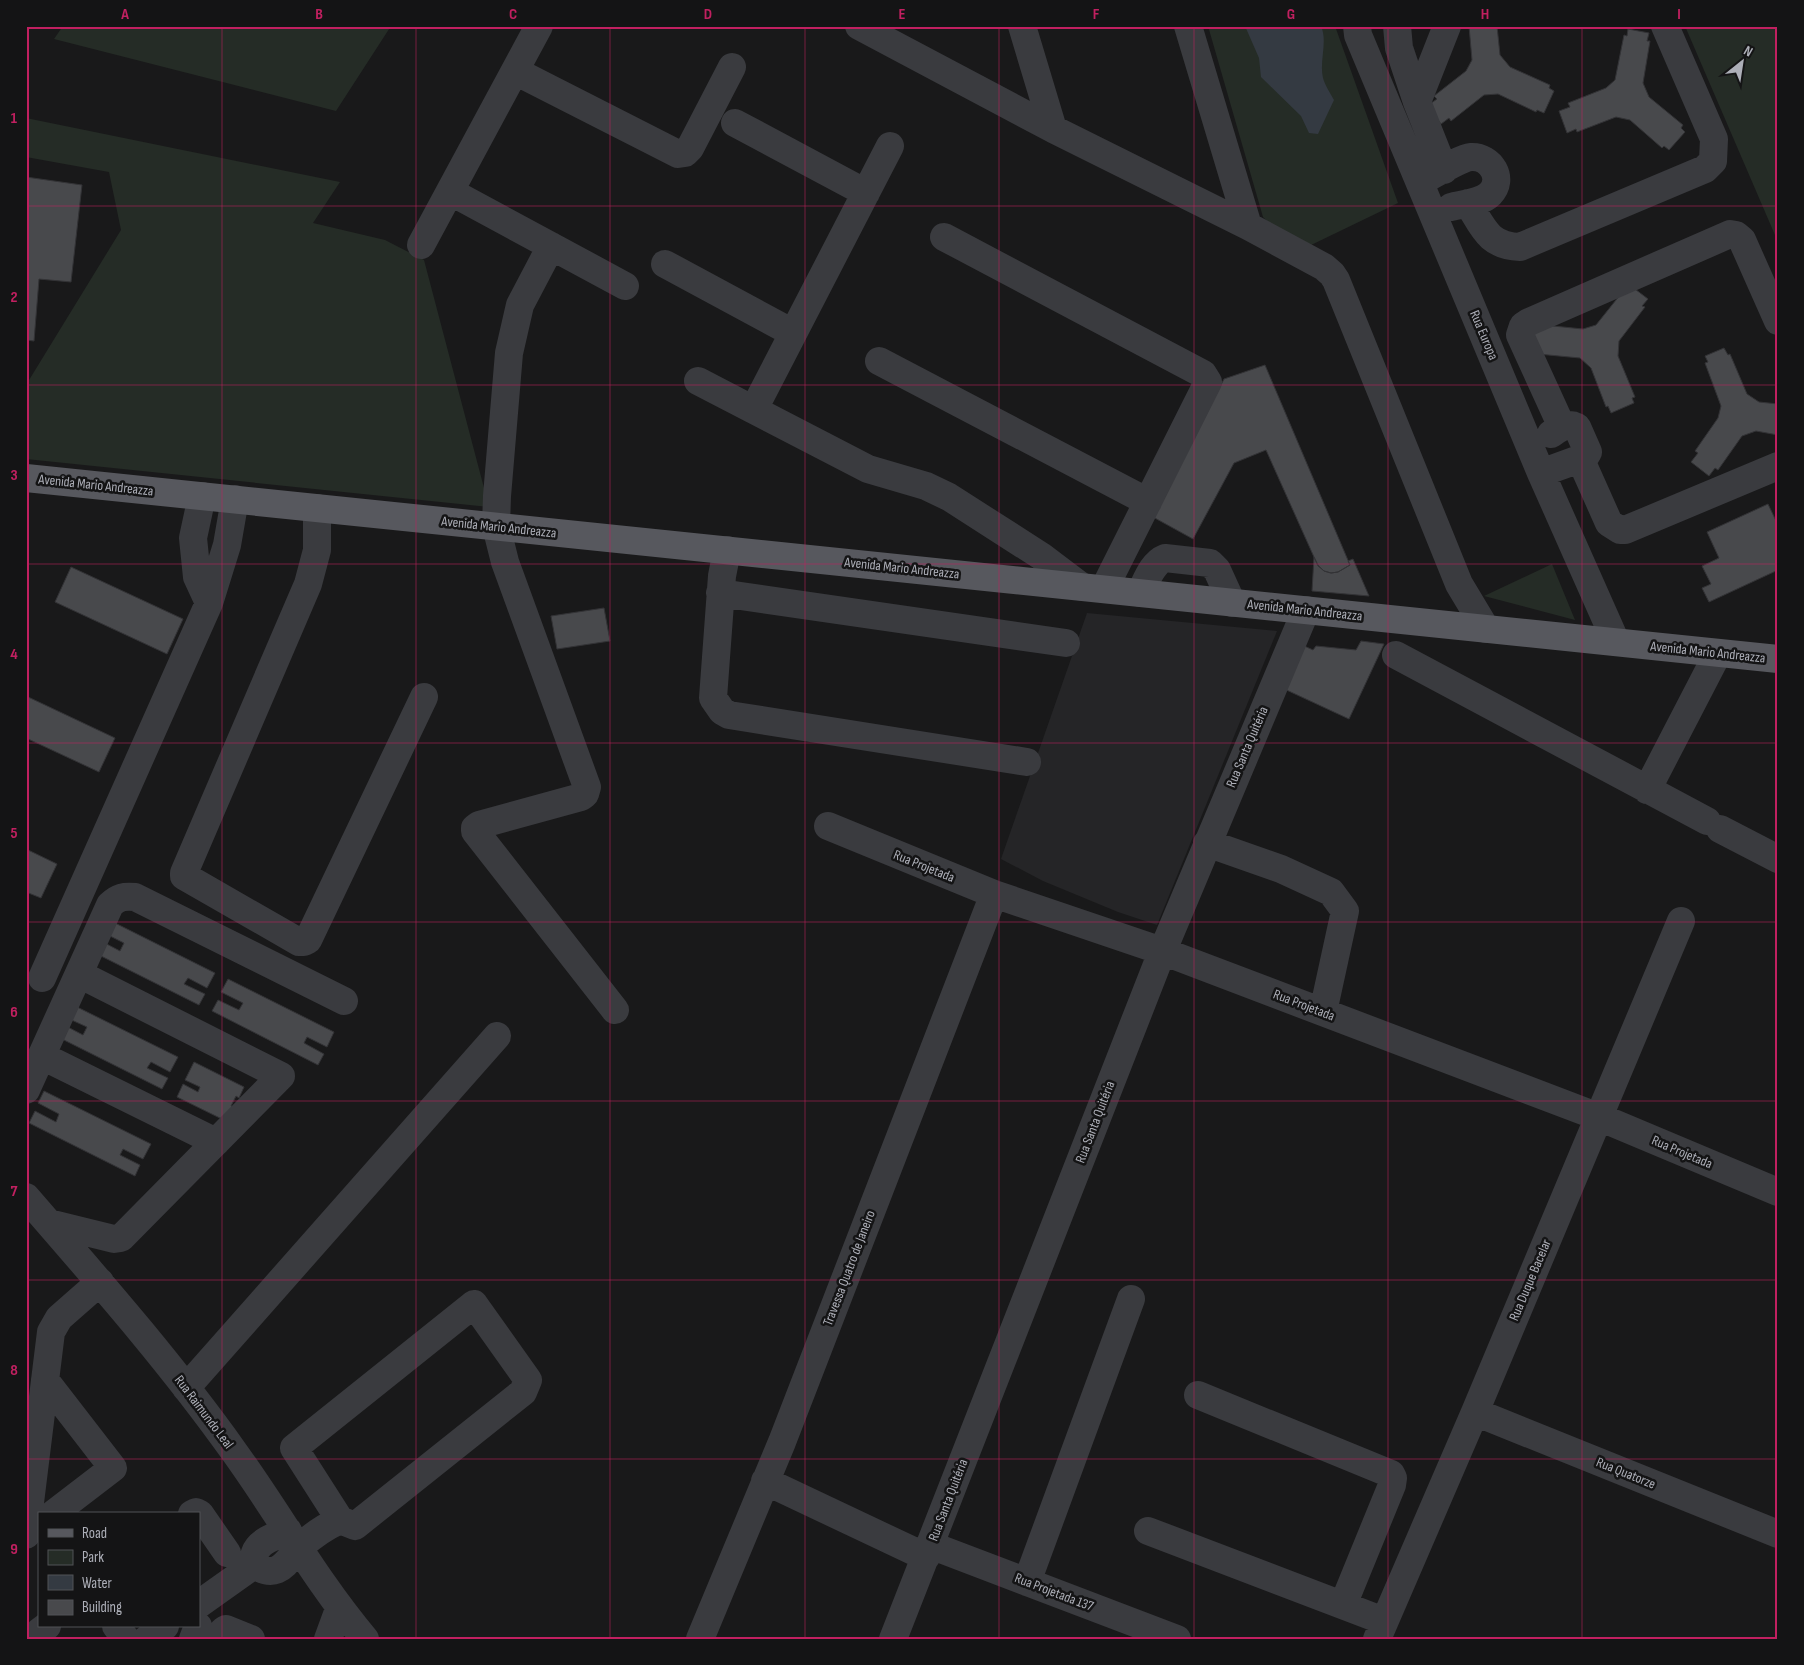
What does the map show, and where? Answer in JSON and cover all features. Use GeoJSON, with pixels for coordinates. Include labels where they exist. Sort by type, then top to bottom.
{"type":"FeatureCollection","features":[{"type":"Feature","properties":{"kind":"main road","name":"Avenida Mario Andreazza"},"geometry":{"type":"LineString","coordinates":[[26,478],[1778,659]]}},
{"type":"Feature","properties":{"kind":"street"},"geometry":{"type":"LineString","coordinates":[[421,245],[539,26]]}},
{"type":"Feature","properties":{"kind":"street"},"geometry":{"type":"LineString","coordinates":[[859,26],[1053,129],[1248,226],[1324,267],[1332,274],[1460,584],[1486,629]]}},
{"type":"Feature","properties":{"kind":"street"},"geometry":{"type":"LineString","coordinates":[[1022,26],[1053,129]]}},
{"type":"Feature","properties":{"kind":"street"},"geometry":{"type":"LineString","coordinates":[[1188,26],[1248,226]]}},
{"type":"Feature","properties":{"kind":"street","name":"Rua Europa"},"geometry":{"type":"LineString","coordinates":[[1356,26],[1358,35],[1450,208],[1546,436],[1561,466],[1616,642]]}},
{"type":"Feature","properties":{"kind":"street"},"geometry":{"type":"LineString","coordinates":[[1397,26],[1399,48],[1418,102],[1433,175],[1466,158],[1472,157],[1491,165],[1496,171],[1497,178],[1494,189],[1485,198],[1450,208]]}},
{"type":"Feature","properties":{"kind":"street"},"geometry":{"type":"LineString","coordinates":[[1418,102],[1447,26]]}},
{"type":"Feature","properties":{"kind":"street"},"geometry":{"type":"LineString","coordinates":[[1450,208],[1498,243],[1510,247],[1520,247],[1705,168],[1713,161],[1714,139],[1665,26]]}},
{"type":"Feature","properties":{"kind":"street"},"geometry":{"type":"LineString","coordinates":[[515,71],[678,154],[685,154],[690,148],[732,67]]}},
{"type":"Feature","properties":{"kind":"street"},"geometry":{"type":"LineString","coordinates":[[735,123],[866,193]]}},
{"type":"Feature","properties":{"kind":"street"},"geometry":{"type":"LineString","coordinates":[[754,409],[890,146]]}},
{"type":"Feature","properties":{"kind":"street"},"geometry":{"type":"LineString","coordinates":[[451,192],[625,286]]}},
{"type":"Feature","properties":{"kind":"street"},"geometry":{"type":"LineString","coordinates":[[1778,320],[1742,240],[1736,235],[1730,234],[1529,322],[1523,326],[1520,335],[1546,436],[1572,424],[1577,427],[1588,452],[1585,457],[1561,466],[1609,523],[1620,530],[1625,530],[1778,466]]}},
{"type":"Feature","properties":{"kind":"street"},"geometry":{"type":"LineString","coordinates":[[698,381],[868,469],[926,486],[949,496],[1093,588],[1148,502],[1208,382],[1203,374],[944,237]]}},
{"type":"Feature","properties":{"kind":"street"},"geometry":{"type":"LineString","coordinates":[[551,246],[520,305],[509,353],[496,526],[505,562],[587,787],[585,794],[581,797],[479,825],[475,828],[475,832],[615,1010]]}},
{"type":"Feature","properties":{"kind":"street"},"geometry":{"type":"LineString","coordinates":[[665,264],[793,333]]}},
{"type":"Feature","properties":{"kind":"street"},"geometry":{"type":"LineString","coordinates":[[879,361],[1148,502]]}},
{"type":"Feature","properties":{"kind":"street"},"geometry":{"type":"LineString","coordinates":[[202,496],[193,538],[197,577],[209,603]]}},
{"type":"Feature","properties":{"kind":"street"},"geometry":{"type":"LineString","coordinates":[[42,978],[209,603],[227,545],[234,499]]}},
{"type":"Feature","properties":{"kind":"street"},"geometry":{"type":"LineString","coordinates":[[316,508],[317,550],[308,584],[184,876],[299,942],[308,940],[424,697]]}},
{"type":"Feature","properties":{"kind":"street"},"geometry":{"type":"LineString","coordinates":[[727,550],[720,593],[713,698],[722,711],[729,715],[1027,762]]}},
{"type":"Feature","properties":{"kind":"street"},"geometry":{"type":"LineString","coordinates":[[1140,593],[1149,575],[1160,560],[1165,558],[1210,563],[1217,570],[1232,603]]}},
{"type":"Feature","properties":{"kind":"street"},"geometry":{"type":"LineString","coordinates":[[720,593],[1066,643]]}},
{"type":"Feature","properties":{"kind":"street","name":"Rua Santa Quitéria"},"geometry":{"type":"LineString","coordinates":[[894,1639],[1162,950],[1306,610]]}},
{"type":"Feature","properties":{"kind":"street"},"geometry":{"type":"LineString","coordinates":[[1647,790],[1718,653]]}},
{"type":"Feature","properties":{"kind":"street"},"geometry":{"type":"LineString","coordinates":[[1396,655],[1778,859]]}},
{"type":"Feature","properties":{"kind":"street","name":"Rua Projetada"},"geometry":{"type":"LineString","coordinates":[[828,826],[994,894],[1162,950],[1599,1117],[1778,1192]]}},
{"type":"Feature","properties":{"kind":"street"},"geometry":{"type":"LineString","coordinates":[[1207,843],[1281,869],[1331,892],[1345,911],[1323,1012]]}},
{"type":"Feature","properties":{"kind":"street","name":"Travessa Quatro de Janeiro"},"geometry":{"type":"LineString","coordinates":[[700,1639],[765,1482],[994,894]]}},
{"type":"Feature","properties":{"kind":"street"},"geometry":{"type":"LineString","coordinates":[[26,1090],[110,905],[116,899],[124,896],[135,897],[344,1001]]}},
{"type":"Feature","properties":{"kind":"street","name":"Rua Duque Bacelar"},"geometry":{"type":"LineString","coordinates":[[1381,1630],[1475,1412],[1681,921]]}},
{"type":"Feature","properties":{"kind":"street"},"geometry":{"type":"LineString","coordinates":[[49,1223],[114,1239],[121,1238],[281,1076],[79,974]]}},
{"type":"Feature","properties":{"kind":"street"},"geometry":{"type":"LineString","coordinates":[[186,1388],[497,1036]]}},
{"type":"Feature","properties":{"kind":"street"},"geometry":{"type":"LineString","coordinates":[[42,1056],[216,1142]]}},
{"type":"Feature","properties":{"kind":"street","name":"Rua Raimundo Leal"},"geometry":{"type":"LineString","coordinates":[[26,1197],[100,1282],[235,1452],[339,1609],[364,1639]]}},
{"type":"Feature","properties":{"kind":"street"},"geometry":{"type":"LineString","coordinates":[[26,1535],[53,1326],[59,1318],[100,1282]]}},
{"type":"Feature","properties":{"kind":"street"},"geometry":{"type":"LineString","coordinates":[[1027,1582],[1131,1299]]}},
{"type":"Feature","properties":{"kind":"street"},"geometry":{"type":"LineString","coordinates":[[200,1617],[204,1601],[254,1565],[254,1553],[263,1543],[275,1535],[294,1539],[340,1520],[355,1526],[523,1392],[528,1380],[474,1304],[294,1448],[340,1520]]}},
{"type":"Feature","properties":{"kind":"street"},"geometry":{"type":"LineString","coordinates":[[45,1380],[113,1467],[113,1469],[56,1512]]}},
{"type":"Feature","properties":{"kind":"street"},"geometry":{"type":"LineString","coordinates":[[1198,1395],[1390,1474],[1393,1478],[1392,1485],[1342,1605]]}},
{"type":"Feature","properties":{"kind":"street","name":"Rua Quatorze"},"geometry":{"type":"LineString","coordinates":[[1475,1412],[1778,1534]]}},
{"type":"Feature","properties":{"kind":"street","name":"Rua Projetada 137"},"geometry":{"type":"LineString","coordinates":[[765,1482],[928,1551],[1027,1582],[1178,1639]]}},
{"type":"Feature","properties":{"kind":"street"},"geometry":{"type":"LineString","coordinates":[[200,1514],[226,1554]]}},
{"type":"Feature","properties":{"kind":"street"},"geometry":{"type":"LineString","coordinates":[[26,1535],[38,1526]]}},
{"type":"Feature","properties":{"kind":"street"},"geometry":{"type":"LineString","coordinates":[[1148,1531],[1342,1605],[1381,1630]]}},
{"type":"Feature","properties":{"kind":"street"},"geometry":{"type":"LineString","coordinates":[[328,1639],[339,1609]]}},
{"type":"Feature","properties":{"kind":"street"},"geometry":{"type":"LineString","coordinates":[[35,1639],[44,1628]]}},
{"type":"Feature","properties":{"kind":"street"},"geometry":{"type":"LineString","coordinates":[[118,1628],[126,1639]]}},
{"type":"Feature","properties":{"kind":"street"},"geometry":{"type":"LineString","coordinates":[[147,1639],[162,1628]]}},
{"type":"Feature","properties":{"kind":"street"},"geometry":{"type":"LineString","coordinates":[[220,1639],[223,1631],[226,1629],[251,1639]]}},
{"type":"Feature","properties":{"kind":"shaded area"},"geometry":{"type":"Polygon","coordinates":[[[1087,613],[1277,631],[1157,925],[1118,912],[1043,881],[1001,859],[1087,613]]]}},
{"type":"Feature","properties":{"kind":"green space"},"geometry":{"type":"Polygon","coordinates":[[[63,26],[391,26],[336,111],[54,39],[63,26]]]}},
{"type":"Feature","properties":{"kind":"green space"},"geometry":{"type":"Polygon","coordinates":[[[1208,26],[1335,26],[1398,203],[1309,246],[1271,225],[1263,217],[1208,26]]]}},
{"type":"Feature","properties":{"kind":"green space"},"geometry":{"type":"Polygon","coordinates":[[[1685,26],[1778,26],[1778,242],[1685,26]]]}},
{"type":"Feature","properties":{"kind":"green space"},"geometry":{"type":"Polygon","coordinates":[[[26,118],[340,182],[313,223],[385,240],[424,260],[489,507],[26,459],[26,385],[121,230],[109,172],[26,157],[26,118]]]}},
{"type":"Feature","properties":{"kind":"green space"},"geometry":{"type":"Polygon","coordinates":[[[1552,564],[1575,620],[1484,596],[1552,564]]]}},
{"type":"Feature","properties":{"kind":"water"},"geometry":{"type":"Polygon","coordinates":[[[1245,26],[1321,26],[1324,38],[1323,78],[1334,100],[1318,134],[1309,133],[1301,116],[1261,77],[1259,58],[1245,26]]]}},
{"type":"Feature","properties":{"kind":"building"},"geometry":{"type":"Polygon","coordinates":[[[1469,26],[1497,26],[1500,55],[1510,67],[1550,85],[1549,88],[1554,91],[1544,113],[1537,110],[1536,112],[1498,94],[1484,95],[1451,121],[1449,118],[1441,124],[1427,106],[1437,99],[1434,96],[1466,71],[1472,60],[1469,26]]]}},
{"type":"Feature","properties":{"kind":"building"},"geometry":{"type":"Polygon","coordinates":[[[1628,29],[1649,33],[1647,41],[1650,41],[1643,83],[1649,97],[1683,125],[1681,128],[1685,132],[1669,150],[1664,146],[1662,148],[1630,120],[1616,117],[1577,132],[1576,129],[1567,133],[1559,111],[1570,107],[1568,103],[1606,88],[1615,80],[1624,35],[1627,36],[1628,29]]]}},
{"type":"Feature","properties":{"kind":"building"},"geometry":{"type":"Polygon","coordinates":[[[26,177],[82,185],[71,282],[39,279],[34,341],[26,340],[26,177]]]}},
{"type":"Feature","properties":{"kind":"building"},"geometry":{"type":"Polygon","coordinates":[[[1631,286],[1648,299],[1642,306],[1645,307],[1619,341],[1618,356],[1635,397],[1632,398],[1634,403],[1611,413],[1608,406],[1606,407],[1591,368],[1580,358],[1538,354],[1531,327],[1543,325],[1583,329],[1596,325],[1624,290],[1631,286]]]}},
{"type":"Feature","properties":{"kind":"building"},"geometry":{"type":"Polygon","coordinates":[[[1724,348],[1728,355],[1730,354],[1747,394],[1759,402],[1778,404],[1778,435],[1756,431],[1742,436],[1718,470],[1715,468],[1709,476],[1691,462],[1698,453],[1695,451],[1718,418],[1721,406],[1705,363],[1708,362],[1705,356],[1724,348]]]}},
{"type":"Feature","properties":{"kind":"building"},"geometry":{"type":"Polygon","coordinates":[[[1265,365],[1350,565],[1338,572],[1324,571],[1318,566],[1266,450],[1234,463],[1193,539],[1153,517],[1224,379],[1265,365]]]}},
{"type":"Feature","properties":{"kind":"building"},"geometry":{"type":"Polygon","coordinates":[[[1768,504],[1778,525],[1778,570],[1709,602],[1702,588],[1711,584],[1702,566],[1719,558],[1707,532],[1768,504]]]}},
{"type":"Feature","properties":{"kind":"building"},"geometry":{"type":"Polygon","coordinates":[[[1314,557],[1324,571],[1331,573],[1338,572],[1350,565],[1348,561],[1353,559],[1369,596],[1312,591],[1314,557]]]}},
{"type":"Feature","properties":{"kind":"building"},"geometry":{"type":"Polygon","coordinates":[[[71,567],[183,619],[167,654],[55,602],[71,567]]]}},
{"type":"Feature","properties":{"kind":"building"},"geometry":{"type":"Polygon","coordinates":[[[604,608],[610,641],[557,649],[551,616],[604,608]]]}},
{"type":"Feature","properties":{"kind":"building"},"geometry":{"type":"Polygon","coordinates":[[[1361,641],[1384,644],[1349,719],[1280,687],[1300,644],[1313,650],[1316,646],[1356,650],[1361,641]]]}},
{"type":"Feature","properties":{"kind":"building"},"geometry":{"type":"Polygon","coordinates":[[[26,696],[115,738],[99,772],[26,738],[26,696]]]}},
{"type":"Feature","properties":{"kind":"building"},"geometry":{"type":"Polygon","coordinates":[[[26,849],[57,864],[41,898],[26,892],[26,849]]]}},
{"type":"Feature","properties":{"kind":"building"},"geometry":{"type":"Polygon","coordinates":[[[109,920],[215,973],[207,988],[188,978],[184,984],[205,994],[199,1005],[93,952],[99,940],[120,951],[124,943],[102,932],[109,920]]]}},
{"type":"Feature","properties":{"kind":"building"},"geometry":{"type":"Polygon","coordinates":[[[228,979],[334,1032],[327,1047],[307,1037],[304,1043],[324,1054],[318,1065],[212,1011],[218,1000],[239,1010],[243,1003],[221,992],[228,979]]]}},
{"type":"Feature","properties":{"kind":"building"},"geometry":{"type":"Polygon","coordinates":[[[71,1004],[178,1057],[170,1072],[151,1062],[147,1068],[168,1078],[162,1089],[56,1036],[62,1024],[83,1035],[87,1027],[65,1017],[71,1004]]]}},
{"type":"Feature","properties":{"kind":"building"},"geometry":{"type":"Polygon","coordinates":[[[194,1062],[244,1087],[239,1098],[236,1096],[231,1106],[234,1108],[228,1122],[177,1097],[183,1084],[198,1092],[200,1087],[185,1080],[194,1062]]]}},
{"type":"Feature","properties":{"kind":"building"},"geometry":{"type":"Polygon","coordinates":[[[44,1091],[151,1144],[143,1159],[123,1149],[120,1155],[140,1165],[135,1176],[29,1123],[35,1111],[56,1122],[59,1114],[38,1103],[44,1091]]]}}]}
